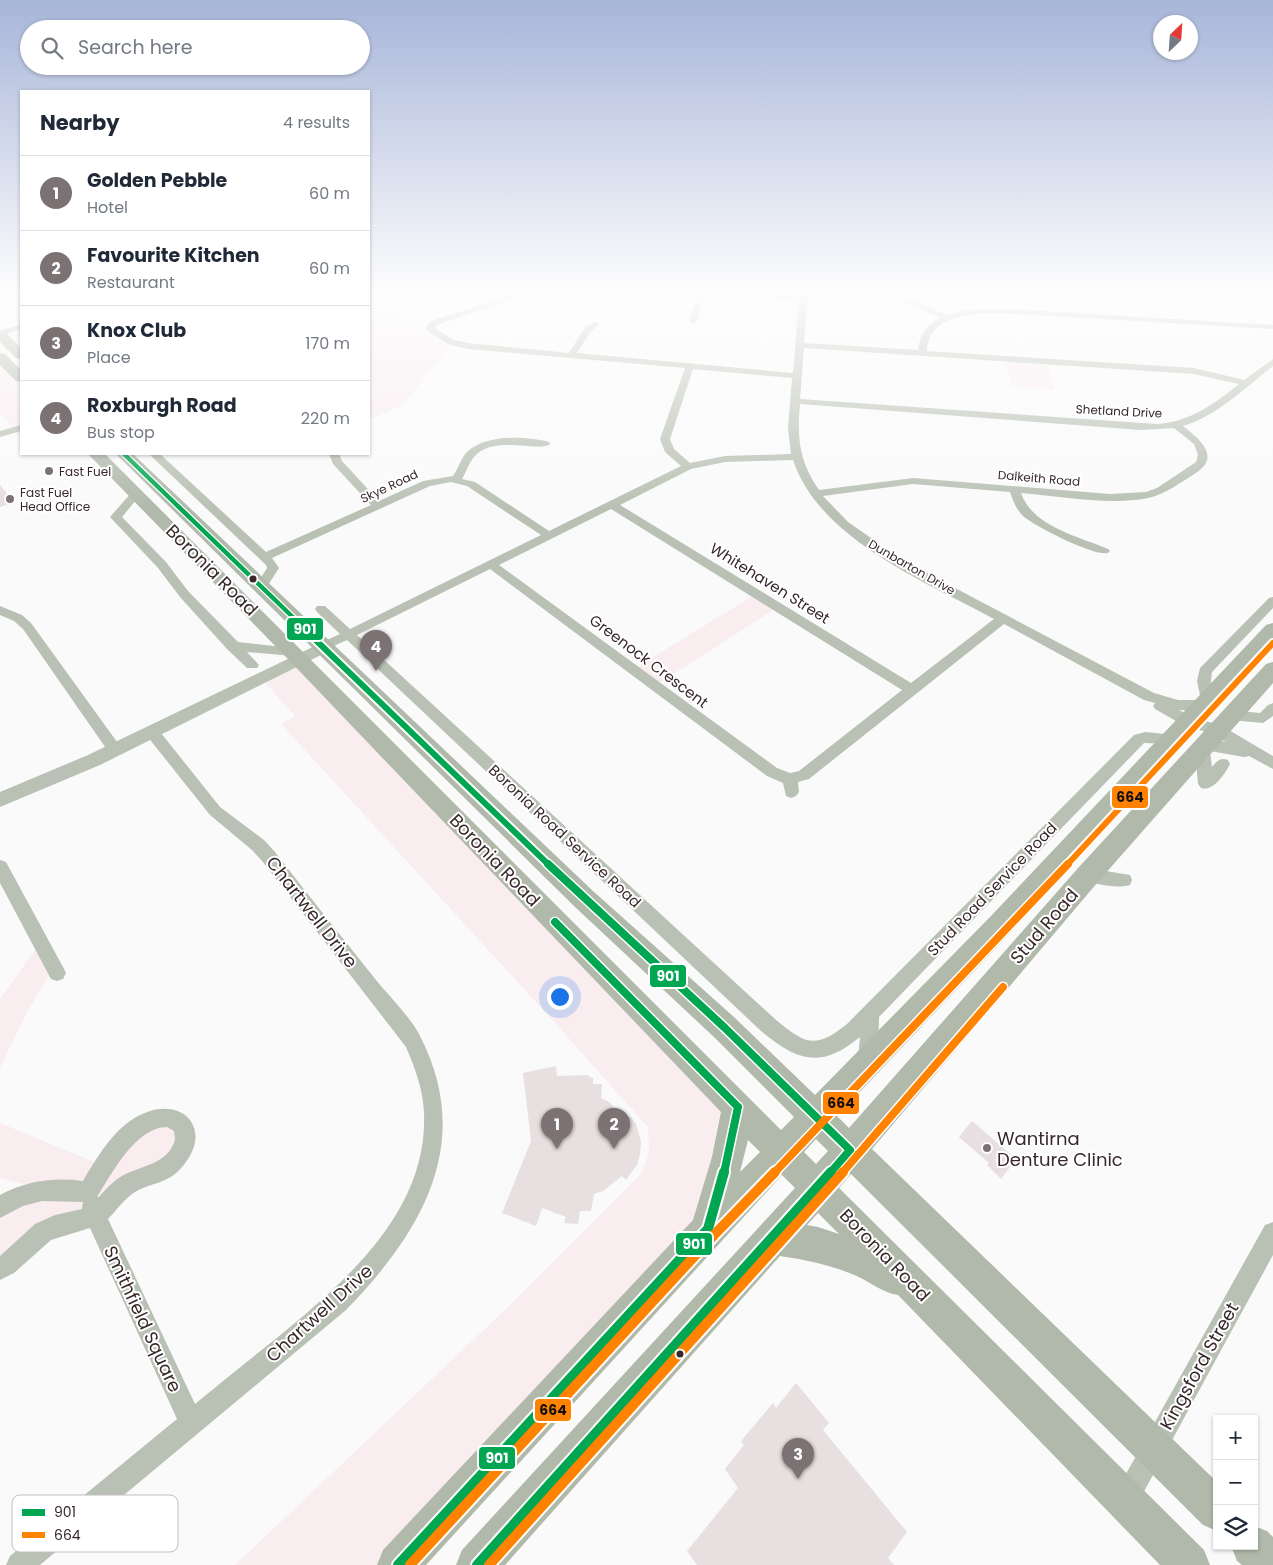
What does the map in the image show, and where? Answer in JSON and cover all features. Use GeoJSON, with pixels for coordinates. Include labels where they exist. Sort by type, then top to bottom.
{"type":"FeatureCollection","features":[{"type":"Feature","properties":{"kind":"main road"},"geometry":{"type":"LineString","coordinates":[[7,364],[20,377]]}},
{"type":"Feature","properties":{"kind":"main road","name":"Boronia Road"},"geometry":{"type":"LineString","coordinates":[[97,455],[136,494],[316,648],[725,1028],[1213,1507]]}},
{"type":"Feature","properties":{"kind":"main road","name":"Boronia Road"},"geometry":{"type":"LineString","coordinates":[[125,455],[261,587],[738,1107],[1189,1565]]}},
{"type":"Feature","properties":{"kind":"main road","name":"Stud Road"},"geometry":{"type":"LineString","coordinates":[[398,1565],[708,1230],[1000,925],[1170,739],[1273,630]]}},
{"type":"Feature","properties":{"kind":"main road","name":"Stud Road"},"geometry":{"type":"LineString","coordinates":[[477,1565],[818,1188],[1088,875],[1273,669]]}},
{"type":"Feature","properties":{"kind":"main road"},"geometry":{"type":"LineString","coordinates":[[708,1230],[728,1157],[738,1107]]}},
{"type":"Feature","properties":{"kind":"main road"},"geometry":{"type":"LineString","coordinates":[[772,1238],[818,1244],[863,1260],[917,1288]]}},
{"type":"Feature","properties":{"kind":"main road"},"geometry":{"type":"LineString","coordinates":[[1256,1550],[1270,1565]]}},
{"type":"Feature","properties":{"kind":"street"},"geometry":{"type":"LineString","coordinates":[[669,364],[797,376]]}},
{"type":"Feature","properties":{"kind":"street","name":"Dunbarton Drive"},"geometry":{"type":"LineString","coordinates":[[798,364],[792,436],[796,457],[802,472],[816,494],[832,513],[868,543],[1149,697],[1160,706],[1200,709]]}},
{"type":"Feature","properties":{"kind":"street"},"geometry":{"type":"LineString","coordinates":[[1089,364],[1194,371],[1244,383]]}},
{"type":"Feature","properties":{"kind":"street","name":"Shetland Drive"},"geometry":{"type":"LineString","coordinates":[[795,401],[1141,427],[1176,425],[1197,418],[1270,364]]}},
{"type":"Feature","properties":{"kind":"street"},"geometry":{"type":"LineString","coordinates":[[688,467],[673,454],[665,440],[690,366]]}},
{"type":"Feature","properties":{"kind":"street","name":"Dalkeith Road"},"geometry":{"type":"LineString","coordinates":[[816,494],[907,481],[1110,497],[1130,497],[1154,493],[1195,469],[1203,459],[1198,443],[1176,425]]}},
{"type":"Feature","properties":{"kind":"street"},"geometry":{"type":"LineString","coordinates":[[0,434],[20,428]]}},
{"type":"Feature","properties":{"kind":"street"},"geometry":{"type":"LineString","coordinates":[[457,479],[469,457],[482,448],[530,442],[546,444]]}},
{"type":"Feature","properties":{"kind":"street"},"geometry":{"type":"LineString","coordinates":[[155,455],[265,557]]}},
{"type":"Feature","properties":{"kind":"street"},"geometry":{"type":"LineString","coordinates":[[334,455],[338,462],[378,506]]}},
{"type":"Feature","properties":{"kind":"street"},"geometry":{"type":"LineString","coordinates":[[0,800],[115,750],[316,648],[688,467],[725,460],[796,457]]}},
{"type":"Feature","properties":{"kind":"street","name":"Skye Road"},"geometry":{"type":"LineString","coordinates":[[265,557],[427,483],[439,480],[457,479],[477,487],[548,535]]}},
{"type":"Feature","properties":{"kind":"street"},"geometry":{"type":"LineString","coordinates":[[1014,488],[1020,504],[1031,516],[1047,526],[1104,552]]}},
{"type":"Feature","properties":{"kind":"street"},"geometry":{"type":"LineString","coordinates":[[136,494],[116,517],[162,565],[184,594],[252,665]]}},
{"type":"Feature","properties":{"kind":"street","name":"Whitehaven Street"},"geometry":{"type":"LineString","coordinates":[[611,504],[912,690]]}},
{"type":"Feature","properties":{"kind":"street","name":"Boronia Road"},"geometry":{"type":"LineString","coordinates":[[261,587],[274,567],[265,557]]}},
{"type":"Feature","properties":{"kind":"street","name":"Greenock Crescent"},"geometry":{"type":"LineString","coordinates":[[491,564],[790,786],[1003,618]]}},
{"type":"Feature","properties":{"kind":"street"},"geometry":{"type":"LineString","coordinates":[[1200,709],[1203,677],[1207,668],[1273,600]]}},
{"type":"Feature","properties":{"kind":"street","name":"Boronia Road Service Road"},"geometry":{"type":"LineString","coordinates":[[321,609],[316,648],[774,1030],[794,1045],[816,1050]]}},
{"type":"Feature","properties":{"kind":"street"},"geometry":{"type":"LineString","coordinates":[[0,610],[18,618],[27,626],[115,750]]}},
{"type":"Feature","properties":{"kind":"street"},"geometry":{"type":"LineString","coordinates":[[232,646],[316,648]]}},
{"type":"Feature","properties":{"kind":"street","name":"Dunbarton Drive"},"geometry":{"type":"LineString","coordinates":[[1149,697],[1200,709]]}},
{"type":"Feature","properties":{"kind":"street"},"geometry":{"type":"LineString","coordinates":[[1213,734],[1263,718],[1273,708]]}},
{"type":"Feature","properties":{"kind":"street","name":"Dunbarton Drive"},"geometry":{"type":"LineString","coordinates":[[1200,709],[1213,734]]}},
{"type":"Feature","properties":{"kind":"street","name":"Chartwell Drive"},"geometry":{"type":"LineString","coordinates":[[104,1495],[338,1302],[362,1279],[382,1255],[408,1218],[420,1192],[433,1140],[432,1093],[427,1072],[412,1041],[269,857],[215,811],[152,732]]}},
{"type":"Feature","properties":{"kind":"street"},"geometry":{"type":"LineString","coordinates":[[1213,734],[1227,747],[1270,762]]}},
{"type":"Feature","properties":{"kind":"street"},"geometry":{"type":"LineString","coordinates":[[1213,734],[1206,784],[1223,764]]}},
{"type":"Feature","properties":{"kind":"street","name":"Stud Road Service Road"},"geometry":{"type":"LineString","coordinates":[[816,1050],[826,1049],[840,1043],[1139,739],[1145,736],[1170,739]]}},
{"type":"Feature","properties":{"kind":"street"},"geometry":{"type":"LineString","coordinates":[[0,867],[57,973]]}},
{"type":"Feature","properties":{"kind":"street"},"geometry":{"type":"LineString","coordinates":[[1088,875],[1124,880]]}},
{"type":"Feature","properties":{"kind":"street"},"geometry":{"type":"LineString","coordinates":[[868,1061],[870,1014]]}},
{"type":"Feature","properties":{"kind":"street"},"geometry":{"type":"LineString","coordinates":[[0,1207],[25,1194],[44,1189],[88,1192],[115,1152],[141,1126],[152,1119],[170,1117],[178,1120],[182,1126],[186,1138],[184,1146],[172,1163],[157,1174],[127,1185],[94,1215],[64,1223],[43,1232],[7,1266],[0,1269]]}},
{"type":"Feature","properties":{"kind":"street","name":"Smithfield Square"},"geometry":{"type":"LineString","coordinates":[[88,1192],[94,1215],[191,1423]]}},
{"type":"Feature","properties":{"kind":"street","name":"Kingsford Street"},"geometry":{"type":"LineString","coordinates":[[1126,1500],[1273,1233]]}},
{"type":"Feature","properties":{"kind":"street","name":"Chartwell Drive"},"geometry":{"type":"LineString","coordinates":[[19,1565],[35,1552]]}},
{"type":"Feature","properties":{"kind":"shaded area"},"geometry":{"type":"Polygon","coordinates":[[[0,364],[7,364],[20,377],[20,437],[0,414],[0,364]]]}},
{"type":"Feature","properties":{"kind":"shaded area"},"geometry":{"type":"Polygon","coordinates":[[[370,364],[436,364],[403,405],[370,420],[370,364]]]}},
{"type":"Feature","properties":{"kind":"shaded area"},"geometry":{"type":"Polygon","coordinates":[[[1006,364],[1047,364],[1055,390],[1012,386],[1006,364]]]}},
{"type":"Feature","properties":{"kind":"shaded area"},"geometry":{"type":"Polygon","coordinates":[[[756,594],[778,607],[655,686],[632,670],[756,594]]]}},
{"type":"Feature","properties":{"kind":"shaded area"},"geometry":{"type":"Polygon","coordinates":[[[299,659],[738,1107],[708,1229],[398,1565],[235,1565],[510,1305],[641,1174],[649,1152],[648,1127],[281,724],[295,716],[261,678],[299,659]]]}},
{"type":"Feature","properties":{"kind":"shaded area"},"geometry":{"type":"Polygon","coordinates":[[[40,943],[54,968],[28,1010],[0,1068],[0,999],[40,943]]]}},
{"type":"Feature","properties":{"kind":"shaded area"},"geometry":{"type":"Polygon","coordinates":[[[170,1117],[184,1146],[64,1223],[0,1269],[0,1207],[42,1189],[0,1178],[0,1123],[104,1166],[115,1152],[170,1117]]]}},
{"type":"Feature","properties":{"kind":"building"},"geometry":{"type":"Polygon","coordinates":[[[0,485],[14,502],[0,507],[0,485]]]}},
{"type":"Feature","properties":{"kind":"building"},"geometry":{"type":"Polygon","coordinates":[[[556,1066],[557,1076],[589,1075],[589,1077],[593,1078],[593,1084],[602,1084],[601,1098],[609,1102],[626,1120],[630,1116],[636,1124],[641,1141],[640,1154],[637,1165],[626,1180],[622,1176],[603,1191],[594,1194],[591,1211],[580,1211],[578,1224],[564,1223],[566,1217],[542,1208],[536,1226],[502,1213],[531,1141],[523,1073],[556,1066]]]}},
{"type":"Feature","properties":{"kind":"building","name":"Wantirna Denture Clinic"},"geometry":{"type":"Polygon","coordinates":[[[972,1121],[1016,1159],[1001,1179],[987,1165],[989,1163],[959,1137],[972,1121]]]}},
{"type":"Feature","properties":{"kind":"building"},"geometry":{"type":"Polygon","coordinates":[[[796,1383],[829,1423],[823,1430],[907,1532],[888,1558],[894,1565],[697,1565],[687,1551],[738,1488],[725,1469],[744,1445],[741,1441],[773,1403],[776,1408],[796,1383]]]}},
{"type":"Feature","properties":{"kind":"transit line","name":"901"},"geometry":{"type":"LineString","coordinates":[[125,455],[584,899],[725,1028],[850,1150]]}},
{"type":"Feature","properties":{"kind":"transit line","name":"664"},"geometry":{"type":"LineString","coordinates":[[410,1565],[714,1235],[1006,931],[1273,643]]}},
{"type":"Feature","properties":{"kind":"transit line","name":"901"},"geometry":{"type":"LineString","coordinates":[[555,922],[738,1107]]}},
{"type":"Feature","properties":{"kind":"transit line","name":"664"},"geometry":{"type":"LineString","coordinates":[[489,1565],[807,1213],[1003,987]]}},
{"type":"Feature","properties":{"kind":"transit line","name":"901"},"geometry":{"type":"LineString","coordinates":[[398,1565],[708,1229],[728,1157],[738,1107]]}},
{"type":"Feature","properties":{"kind":"transit line","name":"901"},"geometry":{"type":"LineString","coordinates":[[477,1565],[850,1150]]}},
{"type":"Feature","properties":{"kind":"place","name":"Fast Fuel"},"geometry":{"type":"Point","coordinates":[49,471]}},
{"type":"Feature","properties":{"kind":"place","name":"Fast Fuel Head Office"},"geometry":{"type":"Point","coordinates":[10,499]}},
{"type":"Feature","properties":{"kind":"place","name":"Roxburgh Road"},"geometry":{"type":"Point","coordinates":[376,671]}},
{"type":"Feature","properties":{"kind":"place","name":"Wantirna Denture Clinic"},"geometry":{"type":"Point","coordinates":[987,1148]}},
{"type":"Feature","properties":{"kind":"place","name":"Golden Pebble"},"geometry":{"type":"Point","coordinates":[557,1149]}},
{"type":"Feature","properties":{"kind":"place","name":"Favourite Kitchen"},"geometry":{"type":"Point","coordinates":[614,1149]}},
{"type":"Feature","properties":{"kind":"place","name":"Knox Club"},"geometry":{"type":"Point","coordinates":[798,1479]}}]}
